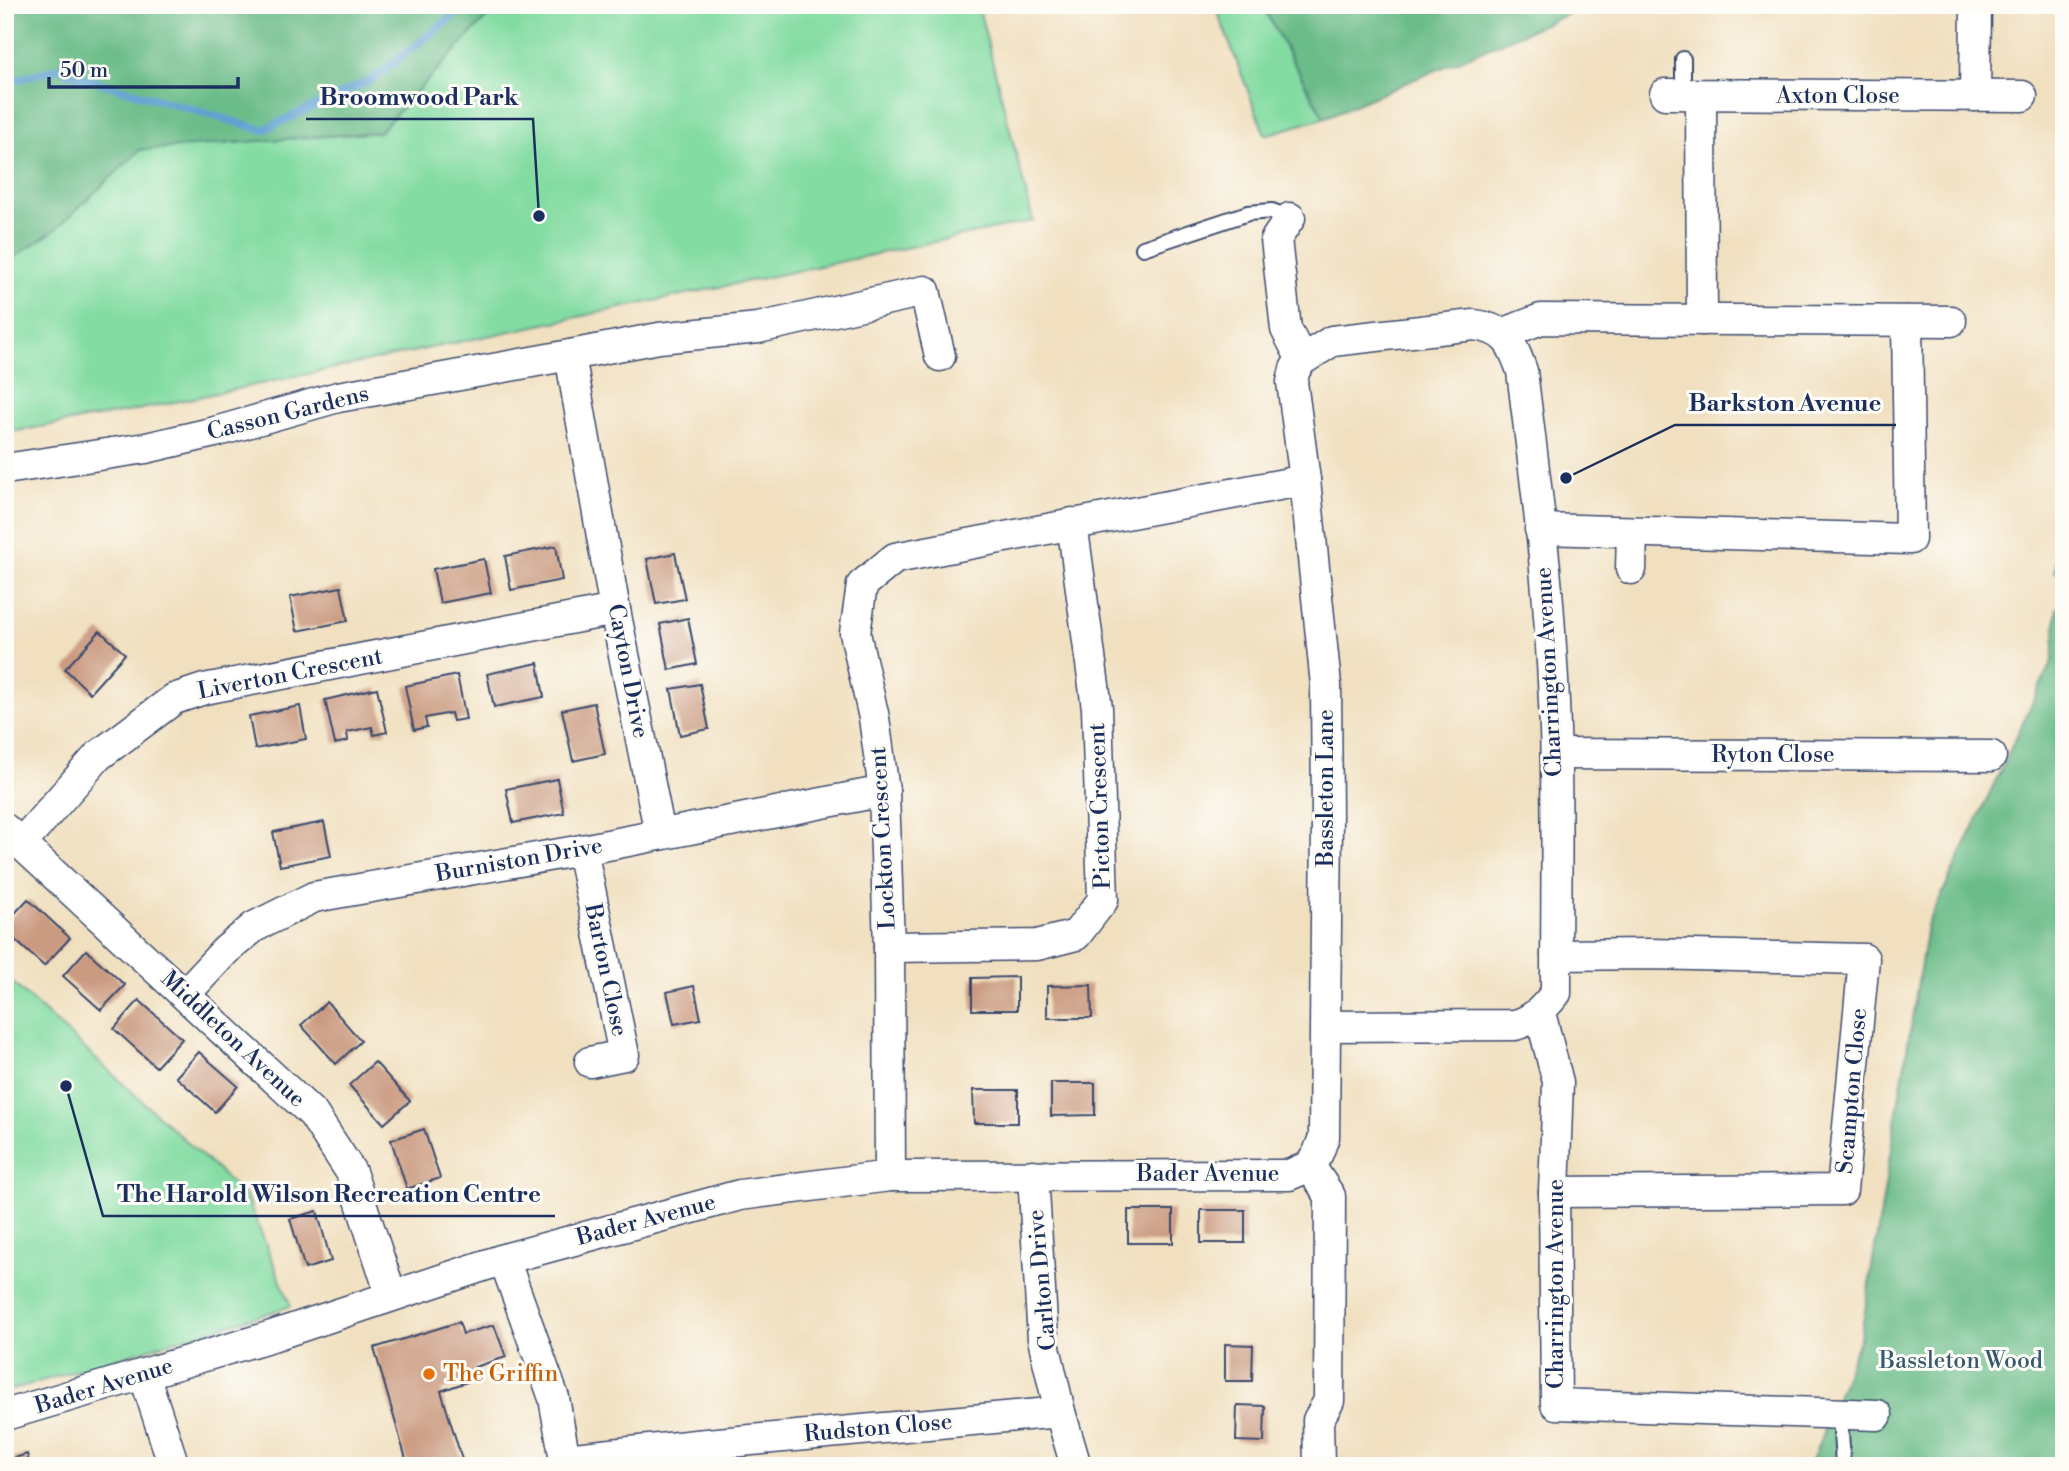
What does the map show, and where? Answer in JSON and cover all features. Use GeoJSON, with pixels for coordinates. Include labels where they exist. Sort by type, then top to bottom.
{"type":"FeatureCollection","features":[{"type":"Feature","properties":{"kind":"street"},"geometry":{"type":"LineString","coordinates":[[1976,5],[1976,96]]}},
{"type":"Feature","properties":{"kind":"street"},"geometry":{"type":"LineString","coordinates":[[1683,95],[1702,320]]}},
{"type":"Feature","properties":{"kind":"street","name":"Axton Close"},"geometry":{"type":"LineString","coordinates":[[1683,95],[2022,96]]}},
{"type":"Feature","properties":{"kind":"street"},"geometry":{"type":"LineString","coordinates":[[1290,218],[1276,239],[1286,329],[1302,360],[1332,341],[1474,325],[1490,327],[1502,334],[1541,319],[1951,321]]}},
{"type":"Feature","properties":{"kind":"street","name":"Casson Gardens"},"geometry":{"type":"LineString","coordinates":[[5,469],[146,448],[215,432],[338,397],[659,338],[758,328],[925,291],[940,356]]}},
{"type":"Feature","properties":{"kind":"street"},"geometry":{"type":"LineString","coordinates":[[1540,529],[1910,539],[1907,321]]}},
{"type":"Feature","properties":{"kind":"street","name":"Charrington Avenue"},"geometry":{"type":"LineString","coordinates":[[1502,334],[1514,350],[1522,371],[1551,646],[1556,754],[1556,993],[1540,1013],[1558,1082],[1554,1192],[1556,1404],[1877,1415]]}},
{"type":"Feature","properties":{"kind":"street","name":"Cayton Drive"},"geometry":{"type":"LineString","coordinates":[[570,355],[615,610],[660,834]]}},
{"type":"Feature","properties":{"kind":"street","name":"Bassleton Lane"},"geometry":{"type":"LineString","coordinates":[[1302,360],[1295,369],[1292,382],[1306,480],[1326,685],[1324,1137],[1310,1166]]}},
{"type":"Feature","properties":{"kind":"street","name":"Lockton Crescent"},"geometry":{"type":"LineString","coordinates":[[890,1177],[889,947],[884,791],[874,718],[855,633],[862,585],[895,558],[1306,480]]}},
{"type":"Feature","properties":{"kind":"street","name":"Picton Crescent"},"geometry":{"type":"LineString","coordinates":[[889,947],[1037,945],[1076,935],[1103,900],[1097,708],[1072,523]]}},
{"type":"Feature","properties":{"kind":"street"},"geometry":{"type":"LineString","coordinates":[[1631,569],[1632,532]]}},
{"type":"Feature","properties":{"kind":"street","name":"Liverton Crescent"},"geometry":{"type":"LineString","coordinates":[[13,836],[98,756],[174,699],[204,689],[615,610]]}},
{"type":"Feature","properties":{"kind":"street","name":"Ryton Close"},"geometry":{"type":"LineString","coordinates":[[1556,754],[1991,756]]}},
{"type":"Feature","properties":{"kind":"street","name":"Burniston Drive"},"geometry":{"type":"LineString","coordinates":[[185,994],[225,951],[254,927],[314,897],[582,850],[884,791]]}},
{"type":"Feature","properties":{"kind":"street","name":"Middleton Avenue"},"geometry":{"type":"LineString","coordinates":[[13,836],[313,1114],[351,1172],[391,1295]]}},
{"type":"Feature","properties":{"kind":"street","name":"Barton Close"},"geometry":{"type":"LineString","coordinates":[[582,850],[624,1055],[590,1062]]}},
{"type":"Feature","properties":{"kind":"street","name":"Scampton Close"},"geometry":{"type":"LineString","coordinates":[[1554,1192],[1842,1190],[1864,959],[1650,954],[1556,956]]}},
{"type":"Feature","properties":{"kind":"street"},"geometry":{"type":"LineString","coordinates":[[1325,1026],[1515,1025],[1540,1013]]}},
{"type":"Feature","properties":{"kind":"street"},"geometry":{"type":"LineString","coordinates":[[1310,1166],[1330,1196],[1315,1361],[1324,1410],[1319,1466]]}},
{"type":"Feature","properties":{"kind":"street","name":"Bader Avenue"},"geometry":{"type":"LineString","coordinates":[[5,1415],[272,1336],[504,1259],[740,1195],[890,1177],[1289,1175],[1310,1166]]}},
{"type":"Feature","properties":{"kind":"street","name":"Carlton Drive"},"geometry":{"type":"LineString","coordinates":[[1033,1175],[1043,1339],[1076,1466]]}},
{"type":"Feature","properties":{"kind":"street"},"geometry":{"type":"LineString","coordinates":[[504,1259],[554,1398],[566,1462]]}},
{"type":"Feature","properties":{"kind":"street"},"geometry":{"type":"LineString","coordinates":[[144,1374],[174,1466]]}},
{"type":"Feature","properties":{"kind":"street","name":"Rudston Close"},"geometry":{"type":"LineString","coordinates":[[566,1462],[696,1445],[1060,1412]]}},
{"type":"Feature","properties":{"kind":"lane"},"geometry":{"type":"LineString","coordinates":[[1683,59],[1683,95]]}},
{"type":"Feature","properties":{"kind":"lane"},"geometry":{"type":"LineString","coordinates":[[1143,248],[1248,213],[1272,211],[1290,218]]}},
{"type":"Feature","properties":{"kind":"lane"},"geometry":{"type":"LineString","coordinates":[[1840,1413],[1843,1466]]}},
{"type":"Feature","properties":{"kind":"green space"},"geometry":{"type":"Polygon","coordinates":[[[5,5],[498,5],[379,132],[140,150],[55,230],[5,263],[5,5]]]}},
{"type":"Feature","properties":{"kind":"green space"},"geometry":{"type":"Polygon","coordinates":[[[498,5],[978,5],[1033,221],[132,411],[5,433],[5,248],[139,150],[379,132],[498,5]]]}},
{"type":"Feature","properties":{"kind":"green space"},"geometry":{"type":"Polygon","coordinates":[[[1215,5],[1262,5],[1324,118],[1265,135],[1215,5]]]}},
{"type":"Feature","properties":{"kind":"green space"},"geometry":{"type":"Polygon","coordinates":[[[1262,5],[1589,5],[1324,118],[1262,5]]]}},
{"type":"Feature","properties":{"kind":"green space"},"geometry":{"type":"Polygon","coordinates":[[[2064,475],[2064,566],[2055,572],[2064,475]]]}},
{"type":"Feature","properties":{"kind":"green space","name":"Bassleton Wood"},"geometry":{"type":"Polygon","coordinates":[[[2064,603],[2064,1466],[1810,1466],[1861,1335],[1927,926],[2053,659],[2057,608],[2064,603]]]}},
{"type":"Feature","properties":{"kind":"green space"},"geometry":{"type":"Polygon","coordinates":[[[5,976],[246,1196],[291,1306],[5,1392],[5,976]]]}},
{"type":"Feature","properties":{"kind":"building"},"geometry":{"type":"Polygon","coordinates":[[[556,546],[562,580],[511,590],[505,556],[556,546]]]}},
{"type":"Feature","properties":{"kind":"building"},"geometry":{"type":"Polygon","coordinates":[[[675,553],[685,599],[656,604],[647,559],[675,553]]]}},
{"type":"Feature","properties":{"kind":"building"},"geometry":{"type":"Polygon","coordinates":[[[484,559],[491,593],[440,603],[433,569],[484,559]]]}},
{"type":"Feature","properties":{"kind":"building"},"geometry":{"type":"Polygon","coordinates":[[[341,587],[348,621],[297,631],[290,597],[341,587]]]}},
{"type":"Feature","properties":{"kind":"building"},"geometry":{"type":"Polygon","coordinates":[[[688,618],[697,664],[669,670],[660,624],[688,618]]]}},
{"type":"Feature","properties":{"kind":"building"},"geometry":{"type":"Polygon","coordinates":[[[100,631],[125,654],[90,693],[65,669],[100,631]]]}},
{"type":"Feature","properties":{"kind":"building"},"geometry":{"type":"Polygon","coordinates":[[[538,663],[544,697],[494,707],[487,674],[538,663]]]}},
{"type":"Feature","properties":{"kind":"building"},"geometry":{"type":"Polygon","coordinates":[[[457,675],[466,719],[453,721],[451,713],[425,718],[427,727],[414,730],[405,686],[457,675]]]}},
{"type":"Feature","properties":{"kind":"building"},"geometry":{"type":"Polygon","coordinates":[[[700,684],[709,729],[680,735],[671,689],[700,684]]]}},
{"type":"Feature","properties":{"kind":"building"},"geometry":{"type":"Polygon","coordinates":[[[377,688],[387,732],[374,735],[372,727],[347,732],[348,741],[335,744],[325,700],[377,688]]]}},
{"type":"Feature","properties":{"kind":"building"},"geometry":{"type":"Polygon","coordinates":[[[594,703],[605,754],[573,761],[562,710],[594,703]]]}},
{"type":"Feature","properties":{"kind":"building"},"geometry":{"type":"Polygon","coordinates":[[[300,706],[306,739],[255,749],[249,716],[300,706]]]}},
{"type":"Feature","properties":{"kind":"building"},"geometry":{"type":"Polygon","coordinates":[[[557,779],[564,813],[513,823],[506,789],[557,779]]]}},
{"type":"Feature","properties":{"kind":"building"},"geometry":{"type":"Polygon","coordinates":[[[324,822],[331,856],[280,866],[273,832],[324,822]]]}},
{"type":"Feature","properties":{"kind":"building"},"geometry":{"type":"Polygon","coordinates":[[[28,899],[70,938],[44,966],[5,931],[5,924],[28,899]]]}},
{"type":"Feature","properties":{"kind":"building"},"geometry":{"type":"Polygon","coordinates":[[[86,950],[125,985],[101,1010],[63,976],[86,950]]]}},
{"type":"Feature","properties":{"kind":"building"},"geometry":{"type":"Polygon","coordinates":[[[1017,977],[1017,1010],[972,1010],[972,978],[1017,977]]]}},
{"type":"Feature","properties":{"kind":"building"},"geometry":{"type":"Polygon","coordinates":[[[1091,985],[1092,1018],[1047,1018],[1047,986],[1091,985]]]}},
{"type":"Feature","properties":{"kind":"building"},"geometry":{"type":"Polygon","coordinates":[[[694,986],[701,1019],[674,1024],[667,992],[694,986]]]}},
{"type":"Feature","properties":{"kind":"building"},"geometry":{"type":"Polygon","coordinates":[[[139,1000],[182,1039],[156,1067],[114,1029],[139,1000]]]}},
{"type":"Feature","properties":{"kind":"building"},"geometry":{"type":"Polygon","coordinates":[[[327,1002],[361,1041],[336,1064],[301,1025],[327,1002]]]}},
{"type":"Feature","properties":{"kind":"building"},"geometry":{"type":"Polygon","coordinates":[[[199,1052],[238,1086],[215,1112],[176,1077],[199,1052]]]}},
{"type":"Feature","properties":{"kind":"building"},"geometry":{"type":"Polygon","coordinates":[[[375,1062],[410,1101],[384,1124],[349,1085],[375,1062]]]}},
{"type":"Feature","properties":{"kind":"building"},"geometry":{"type":"Polygon","coordinates":[[[1051,1083],[1095,1083],[1095,1115],[1051,1116],[1051,1083]]]}},
{"type":"Feature","properties":{"kind":"building"},"geometry":{"type":"Polygon","coordinates":[[[973,1090],[1018,1090],[1018,1123],[974,1123],[973,1090]]]}},
{"type":"Feature","properties":{"kind":"building"},"geometry":{"type":"Polygon","coordinates":[[[424,1129],[440,1178],[407,1189],[391,1140],[424,1129]]]}},
{"type":"Feature","properties":{"kind":"building"},"geometry":{"type":"Polygon","coordinates":[[[1128,1210],[1173,1210],[1173,1243],[1128,1243],[1128,1210]]]}},
{"type":"Feature","properties":{"kind":"building"},"geometry":{"type":"Polygon","coordinates":[[[1201,1210],[1245,1210],[1245,1243],[1201,1243],[1201,1210]]]}},
{"type":"Feature","properties":{"kind":"building"},"geometry":{"type":"Polygon","coordinates":[[[317,1211],[331,1261],[305,1269],[290,1219],[317,1211]]]}},
{"type":"Feature","properties":{"kind":"building","name":"The Griffin"},"geometry":{"type":"Polygon","coordinates":[[[459,1322],[463,1334],[494,1325],[506,1357],[475,1367],[478,1378],[441,1391],[464,1466],[408,1466],[374,1348],[459,1322]]]}},
{"type":"Feature","properties":{"kind":"building"},"geometry":{"type":"Polygon","coordinates":[[[1225,1344],[1253,1345],[1252,1381],[1225,1381],[1225,1344]]]}},
{"type":"Feature","properties":{"kind":"building"},"geometry":{"type":"Polygon","coordinates":[[[1237,1405],[1265,1406],[1264,1442],[1236,1441],[1237,1405]]]}},
{"type":"Feature","properties":{"kind":"building"},"geometry":{"type":"Polygon","coordinates":[[[27,1454],[30,1466],[5,1466],[5,1461],[27,1454]]]}},
{"type":"Feature","properties":{"kind":"waterway"},"geometry":{"type":"LineString","coordinates":[[5,83],[62,67],[67,73],[263,130],[373,79],[467,5]]}},
{"type":"Feature","properties":{"kind":"place","name":"Broomwood Park"},"geometry":{"type":"Point","coordinates":[539,216]}},
{"type":"Feature","properties":{"kind":"place","name":"Barkston Avenue"},"geometry":{"type":"Point","coordinates":[1566,478]}},
{"type":"Feature","properties":{"kind":"place","name":"The Harold Wilson Recreation Centre"},"geometry":{"type":"Point","coordinates":[66,1086]}},
{"type":"Feature","properties":{"kind":"place","name":"The Griffin"},"geometry":{"type":"Point","coordinates":[429,1374]}}]}
